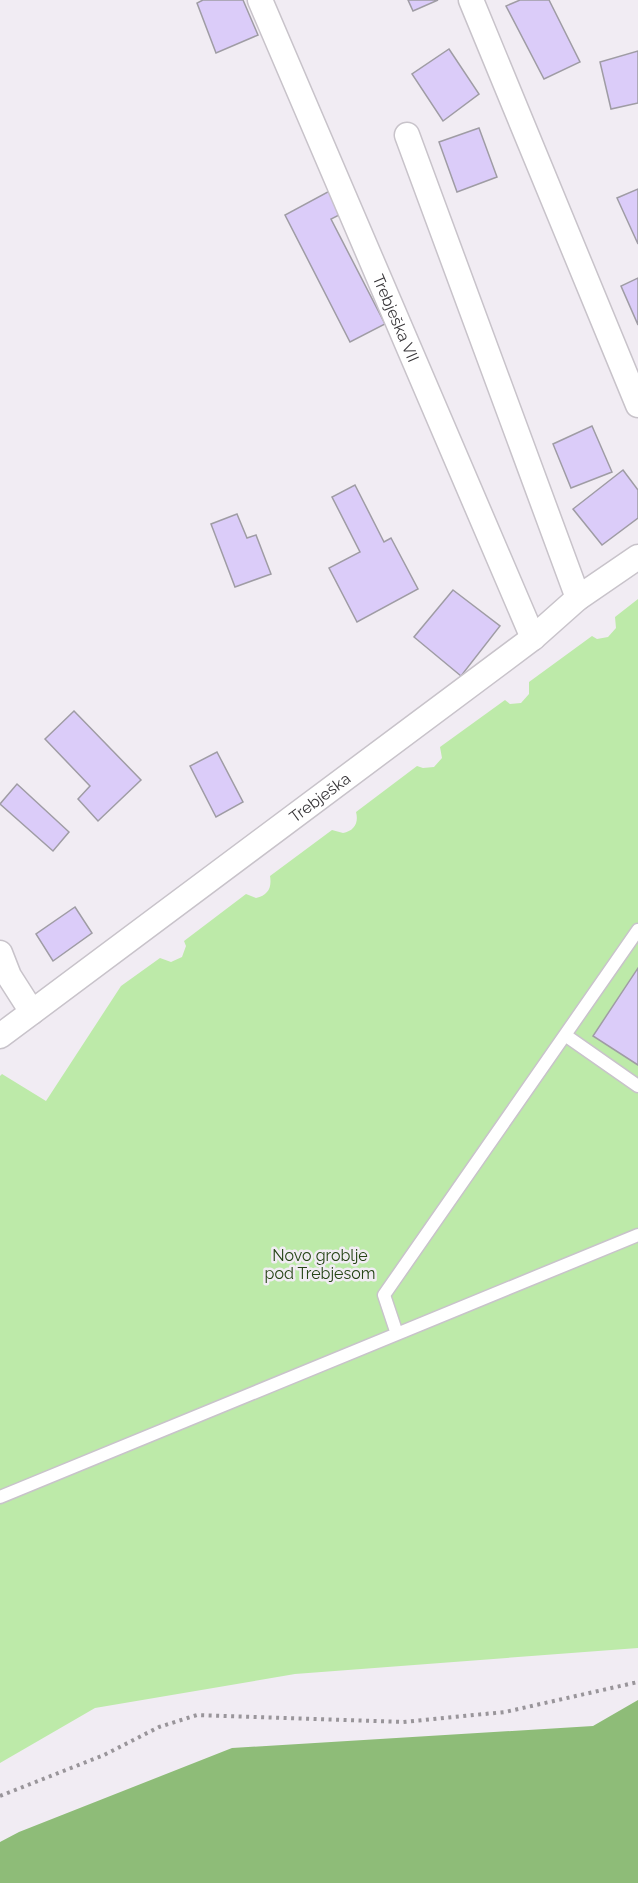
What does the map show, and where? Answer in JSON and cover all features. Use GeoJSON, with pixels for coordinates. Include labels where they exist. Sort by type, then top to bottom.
{"type":"FeatureCollection","features":[{"type":"Feature","properties":{"kind":"street","name":"Trebješka VII"},"geometry":{"type":"LineString","coordinates":[[260,0],[533,638]]}},
{"type":"Feature","properties":{"kind":"street"},"geometry":{"type":"LineString","coordinates":[[471,0],[638,405]]}},
{"type":"Feature","properties":{"kind":"street"},"geometry":{"type":"LineString","coordinates":[[407,135],[578,598]]}},
{"type":"Feature","properties":{"kind":"street","name":"Trebješka"},"geometry":{"type":"LineString","coordinates":[[0,1036],[533,638],[578,598],[638,557]]}},
{"type":"Feature","properties":{"kind":"street"},"geometry":{"type":"LineString","coordinates":[[0,953],[9,976],[32,1012]]}},
{"type":"Feature","properties":{"kind":"lane"},"geometry":{"type":"LineString","coordinates":[[397,1334],[384,1295],[638,930]]}},
{"type":"Feature","properties":{"kind":"lane"},"geometry":{"type":"LineString","coordinates":[[565,1035],[638,1086]]}},
{"type":"Feature","properties":{"kind":"lane"},"geometry":{"type":"LineString","coordinates":[[0,1497],[638,1235]]}},
{"type":"Feature","properties":{"kind":"path"},"geometry":{"type":"LineString","coordinates":[[0,1796],[104,1755],[159,1727],[197,1715],[403,1722],[505,1712],[638,1682]]}},
{"type":"Feature","properties":{"kind":"green space","name":"Novo groblje pod Trebjesom"},"geometry":{"type":"Polygon","coordinates":[[[638,599],[638,1648],[295,1674],[95,1708],[0,1763],[0,1076],[2,1074],[46,1101],[121,986],[160,958],[171,962],[182,957],[186,946],[184,941],[246,894],[256,898],[264,895],[270,887],[270,876],[332,830],[343,833],[353,828],[356,823],[356,812],[417,766],[434,767],[442,758],[440,747],[505,700],[510,704],[521,703],[529,694],[529,682],[592,636],[597,639],[608,637],[616,628],[615,617],[638,599]]]}},
{"type":"Feature","properties":{"kind":"green space"},"geometry":{"type":"Polygon","coordinates":[[[638,1700],[638,1883],[0,1883],[0,1842],[19,1832],[232,1748],[593,1726],[638,1700]]]}},
{"type":"Feature","properties":{"kind":"building"},"geometry":{"type":"Polygon","coordinates":[[[203,0],[243,0],[258,35],[216,53],[197,3],[203,0]]]}},
{"type":"Feature","properties":{"kind":"building"},"geometry":{"type":"Polygon","coordinates":[[[408,0],[438,0],[413,11],[408,0]]]}},
{"type":"Feature","properties":{"kind":"building"},"geometry":{"type":"Polygon","coordinates":[[[520,0],[549,0],[580,62],[544,79],[506,6],[520,0]]]}},
{"type":"Feature","properties":{"kind":"building"},"geometry":{"type":"Polygon","coordinates":[[[449,49],[479,94],[443,121],[412,74],[449,49]]]}},
{"type":"Feature","properties":{"kind":"building"},"geometry":{"type":"Polygon","coordinates":[[[638,51],[638,103],[611,109],[600,62],[638,51]]]}},
{"type":"Feature","properties":{"kind":"building"},"geometry":{"type":"Polygon","coordinates":[[[479,128],[497,177],[457,192],[439,142],[479,128]]]}},
{"type":"Feature","properties":{"kind":"building"},"geometry":{"type":"Polygon","coordinates":[[[337,187],[349,210],[331,219],[385,324],[350,342],[285,215],[337,187]]]}},
{"type":"Feature","properties":{"kind":"building"},"geometry":{"type":"Polygon","coordinates":[[[638,189],[638,244],[617,198],[638,189]]]}},
{"type":"Feature","properties":{"kind":"building"},"geometry":{"type":"Polygon","coordinates":[[[638,278],[638,325],[621,286],[638,278]]]}},
{"type":"Feature","properties":{"kind":"building"},"geometry":{"type":"Polygon","coordinates":[[[592,426],[612,472],[571,488],[553,444],[592,426]]]}},
{"type":"Feature","properties":{"kind":"building"},"geometry":{"type":"Polygon","coordinates":[[[623,470],[638,490],[638,518],[602,545],[573,509],[623,470]]]}},
{"type":"Feature","properties":{"kind":"building"},"geometry":{"type":"Polygon","coordinates":[[[355,485],[384,542],[391,538],[418,589],[357,622],[329,568],[360,552],[332,497],[355,485]]]}},
{"type":"Feature","properties":{"kind":"building"},"geometry":{"type":"Polygon","coordinates":[[[237,514],[247,538],[256,535],[271,574],[235,587],[211,524],[237,514]]]}},
{"type":"Feature","properties":{"kind":"building"},"geometry":{"type":"Polygon","coordinates":[[[453,590],[500,626],[461,676],[414,637],[453,590]]]}},
{"type":"Feature","properties":{"kind":"building"},"geometry":{"type":"Polygon","coordinates":[[[74,711],[141,780],[98,821],[78,799],[90,786],[45,739],[74,711]]]}},
{"type":"Feature","properties":{"kind":"building"},"geometry":{"type":"Polygon","coordinates":[[[217,752],[243,802],[216,817],[190,766],[217,752]]]}},
{"type":"Feature","properties":{"kind":"building"},"geometry":{"type":"Polygon","coordinates":[[[17,784],[69,832],[53,851],[0,804],[17,784]]]}},
{"type":"Feature","properties":{"kind":"building"},"geometry":{"type":"Polygon","coordinates":[[[75,907],[92,933],[53,961],[36,934],[75,907]]]}},
{"type":"Feature","properties":{"kind":"building"},"geometry":{"type":"Polygon","coordinates":[[[638,968],[638,1065],[593,1036],[638,968]]]}}]}
